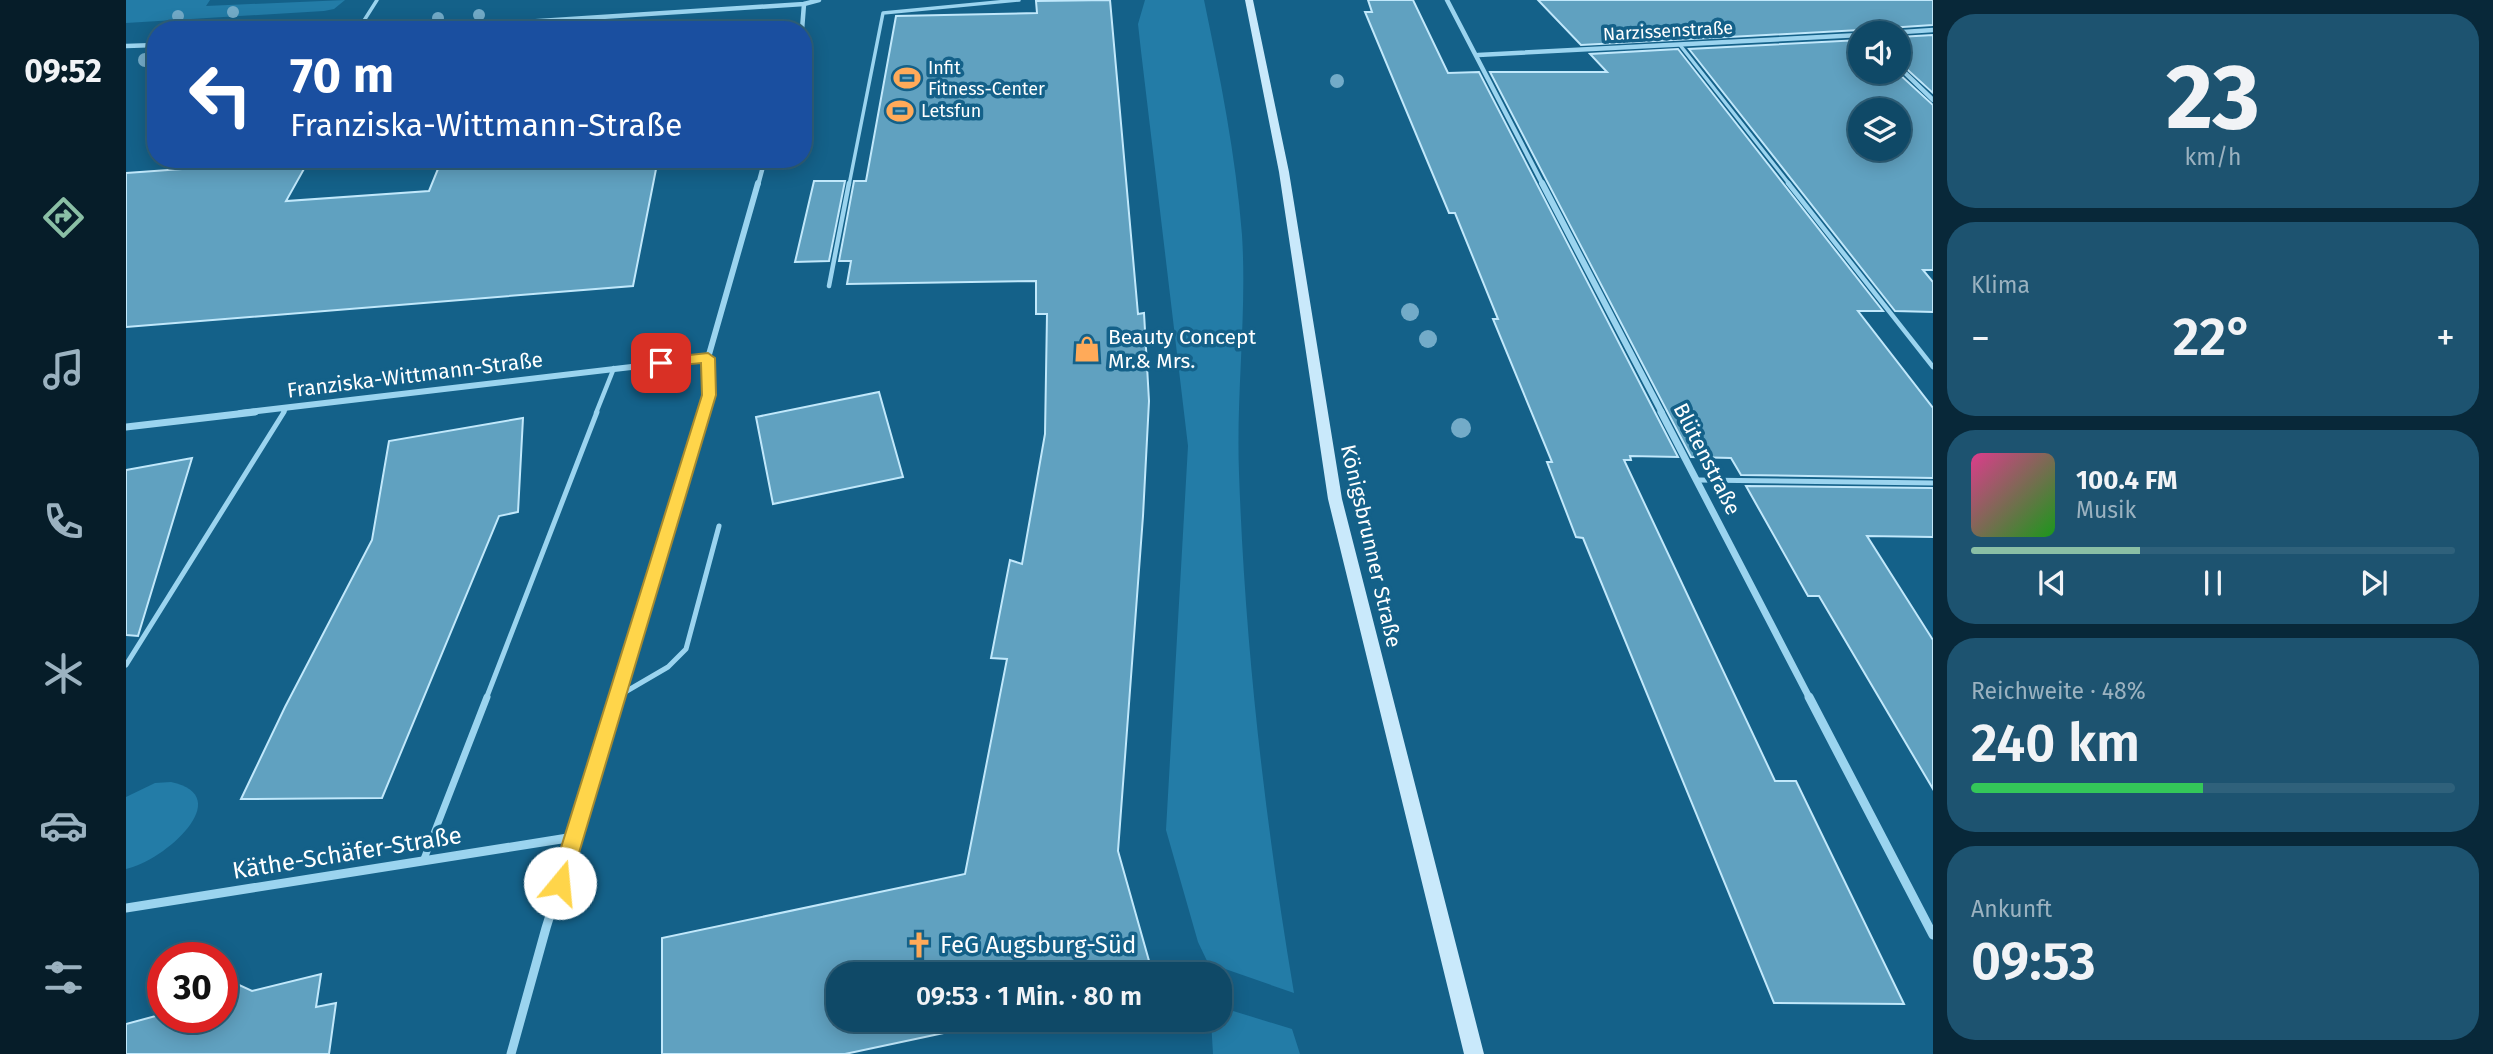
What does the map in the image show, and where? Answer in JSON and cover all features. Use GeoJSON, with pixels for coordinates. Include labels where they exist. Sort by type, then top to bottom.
{"type":"FeatureCollection","features":[{"type":"Feature","properties":{"kind":"main road","name":"Königsbrunner Straße"},"geometry":{"type":"LineString","coordinates":[[1248,0],[1284,172],[1335,499],[1474,1054]]}},
{"type":"Feature","properties":{"kind":"street"},"geometry":{"type":"LineString","coordinates":[[559,21],[804,4],[819,0]]}},
{"type":"Feature","properties":{"kind":"street","name":"Blütenstraße"},"geometry":{"type":"LineString","coordinates":[[1447,0],[1478,55],[1933,935]]}},
{"type":"Feature","properties":{"kind":"street"},"geometry":{"type":"LineString","coordinates":[[803,21],[804,4]]}},
{"type":"Feature","properties":{"kind":"street"},"geometry":{"type":"LineString","coordinates":[[1911,31],[1933,30]]}},
{"type":"Feature","properties":{"kind":"street","name":"Narzissenstraße"},"geometry":{"type":"LineString","coordinates":[[1478,55],[1848,36]]}},
{"type":"Feature","properties":{"kind":"street"},"geometry":{"type":"LineString","coordinates":[[126,46],[147,45]]}},
{"type":"Feature","properties":{"kind":"street"},"geometry":{"type":"LineString","coordinates":[[1911,79],[1933,100]]}},
{"type":"Feature","properties":{"kind":"street"},"geometry":{"type":"LineString","coordinates":[[511,1054],[709,395],[708,358],[762,168]]}},
{"type":"Feature","properties":{"kind":"street","name":"Franziska-Wittmann-Straße"},"geometry":{"type":"LineString","coordinates":[[126,427],[708,358]]}},
{"type":"Feature","properties":{"kind":"street","name":"Käthe-Schäfer-Straße"},"geometry":{"type":"LineString","coordinates":[[126,908],[424,859],[574,838]]}},
{"type":"Feature","properties":{"kind":"lane"},"geometry":{"type":"LineString","coordinates":[[364,21],[377,0]]}},
{"type":"Feature","properties":{"kind":"lane"},"geometry":{"type":"LineString","coordinates":[[830,286],[883,13],[1019,0]]}},
{"type":"Feature","properties":{"kind":"lane"},"geometry":{"type":"LineString","coordinates":[[1680,45],[1933,367]]}},
{"type":"Feature","properties":{"kind":"lane"},"geometry":{"type":"LineString","coordinates":[[424,859],[614,368]]}},
{"type":"Feature","properties":{"kind":"lane"},"geometry":{"type":"LineString","coordinates":[[126,665],[286,408]]}},
{"type":"Feature","properties":{"kind":"lane"},"geometry":{"type":"LineString","coordinates":[[1698,480],[1933,484]]}},
{"type":"Feature","properties":{"kind":"lane"},"geometry":{"type":"LineString","coordinates":[[620,695],[668,667],[685,649],[719,526]]}},
{"type":"Feature","properties":{"kind":"shaded area"},"geometry":{"type":"Polygon","coordinates":[[[126,0],[210,0],[206,6],[345,0],[334,9],[324,11],[126,23],[126,0]]]}},
{"type":"Feature","properties":{"kind":"shaded area"},"geometry":{"type":"Polygon","coordinates":[[[1145,0],[1204,0],[1232,146],[1243,265],[1238,443],[1246,603],[1265,799],[1294,993],[1232,971],[1232,962],[1208,962],[1198,942],[1166,830],[1188,446],[1138,24],[1145,0]]]}},
{"type":"Feature","properties":{"kind":"shaded area"},"geometry":{"type":"Polygon","coordinates":[[[171,782],[190,789],[198,800],[196,814],[175,842],[142,864],[126,869],[126,797],[155,783],[171,782]]]}},
{"type":"Feature","properties":{"kind":"shaded area"},"geometry":{"type":"Polygon","coordinates":[[[1232,1011],[1292,1029],[1300,1054],[1213,1054],[1212,1032],[1232,1032],[1232,1011]]]}},
{"type":"Feature","properties":{"kind":"building"},"geometry":{"type":"Polygon","coordinates":[[[1110,0],[1138,314],[1144,313],[1149,401],[1118,851],[1149,962],[826,962],[826,1032],[949,1032],[845,1054],[662,1054],[662,938],[965,874],[1007,659],[991,658],[1010,560],[1022,564],[1045,434],[1047,314],[1036,314],[1036,281],[847,284],[851,261],[839,261],[854,181],[866,181],[896,16],[1037,13],[1036,1],[1110,0]]]}},
{"type":"Feature","properties":{"kind":"building"},"geometry":{"type":"Polygon","coordinates":[[[1368,0],[1413,0],[1448,73],[1479,72],[1678,457],[1630,456],[1631,460],[1624,460],[1775,781],[1796,781],[1904,1004],[1774,1003],[1583,538],[1576,537],[1547,462],[1552,462],[1493,319],[1498,319],[1455,213],[1449,213],[1365,12],[1372,12],[1368,0]]]}},
{"type":"Feature","properties":{"kind":"building"},"geometry":{"type":"Polygon","coordinates":[[[1538,0],[1933,0],[1933,25],[1911,26],[1911,21],[1848,21],[1848,31],[1581,45],[1538,0]]]}},
{"type":"Feature","properties":{"kind":"building"},"geometry":{"type":"Polygon","coordinates":[[[1933,35],[1933,93],[1911,73],[1911,36],[1933,35]]]}},
{"type":"Feature","properties":{"kind":"building"},"geometry":{"type":"Polygon","coordinates":[[[1848,41],[1848,84],[1910,84],[1933,105],[1933,270],[1923,270],[1933,282],[1933,312],[1895,311],[1689,49],[1848,41]]]}},
{"type":"Feature","properties":{"kind":"building"},"geometry":{"type":"Polygon","coordinates":[[[1678,49],[1883,311],[1858,311],[1933,408],[1933,478],[1741,475],[1731,458],[1691,457],[1490,72],[1607,72],[1590,54],[1678,49]]]}},
{"type":"Feature","properties":{"kind":"building"},"geometry":{"type":"Polygon","coordinates":[[[196,168],[305,168],[286,201],[429,191],[438,168],[656,168],[633,286],[126,327],[126,173],[196,168]]]}},
{"type":"Feature","properties":{"kind":"building"},"geometry":{"type":"Polygon","coordinates":[[[814,181],[845,181],[829,261],[795,262],[814,181]]]}},
{"type":"Feature","properties":{"kind":"building"},"geometry":{"type":"Polygon","coordinates":[[[879,392],[903,477],[773,504],[756,417],[879,392]]]}},
{"type":"Feature","properties":{"kind":"building"},"geometry":{"type":"Polygon","coordinates":[[[523,418],[518,512],[499,516],[382,798],[241,799],[285,707],[372,540],[389,441],[523,418]]]}},
{"type":"Feature","properties":{"kind":"building"},"geometry":{"type":"Polygon","coordinates":[[[192,458],[138,636],[126,635],[126,470],[192,458]]]}},
{"type":"Feature","properties":{"kind":"building"},"geometry":{"type":"Polygon","coordinates":[[[1746,486],[1933,488],[1933,537],[1867,536],[1933,640],[1933,789],[1819,596],[1808,596],[1746,486]]]}},
{"type":"Feature","properties":{"kind":"building"},"geometry":{"type":"Polygon","coordinates":[[[321,974],[316,1007],[336,1003],[329,1054],[126,1054],[126,1024],[147,1018],[147,1033],[238,1033],[238,984],[252,991],[321,974]]]}},
{"type":"Feature","properties":{"kind":"place","name":"Infit Fitness-Center"},"geometry":{"type":"Point","coordinates":[907,78]}},
{"type":"Feature","properties":{"kind":"place","name":"Letsfun"},"geometry":{"type":"Point","coordinates":[900,111]}},
{"type":"Feature","properties":{"kind":"place","name":"Beauty Concept Mr.& Mrs."},"geometry":{"type":"Point","coordinates":[1087,349]}},
{"type":"Feature","properties":{"kind":"place","name":"FeG Augsburg-Süd"},"geometry":{"type":"Point","coordinates":[919,945]}},
{"type":"Feature","properties":{"kind":"route"},"geometry":{"type":"LineString","coordinates":[[560,883],[628,669],[709,395],[708,358],[661,363]]}}]}
